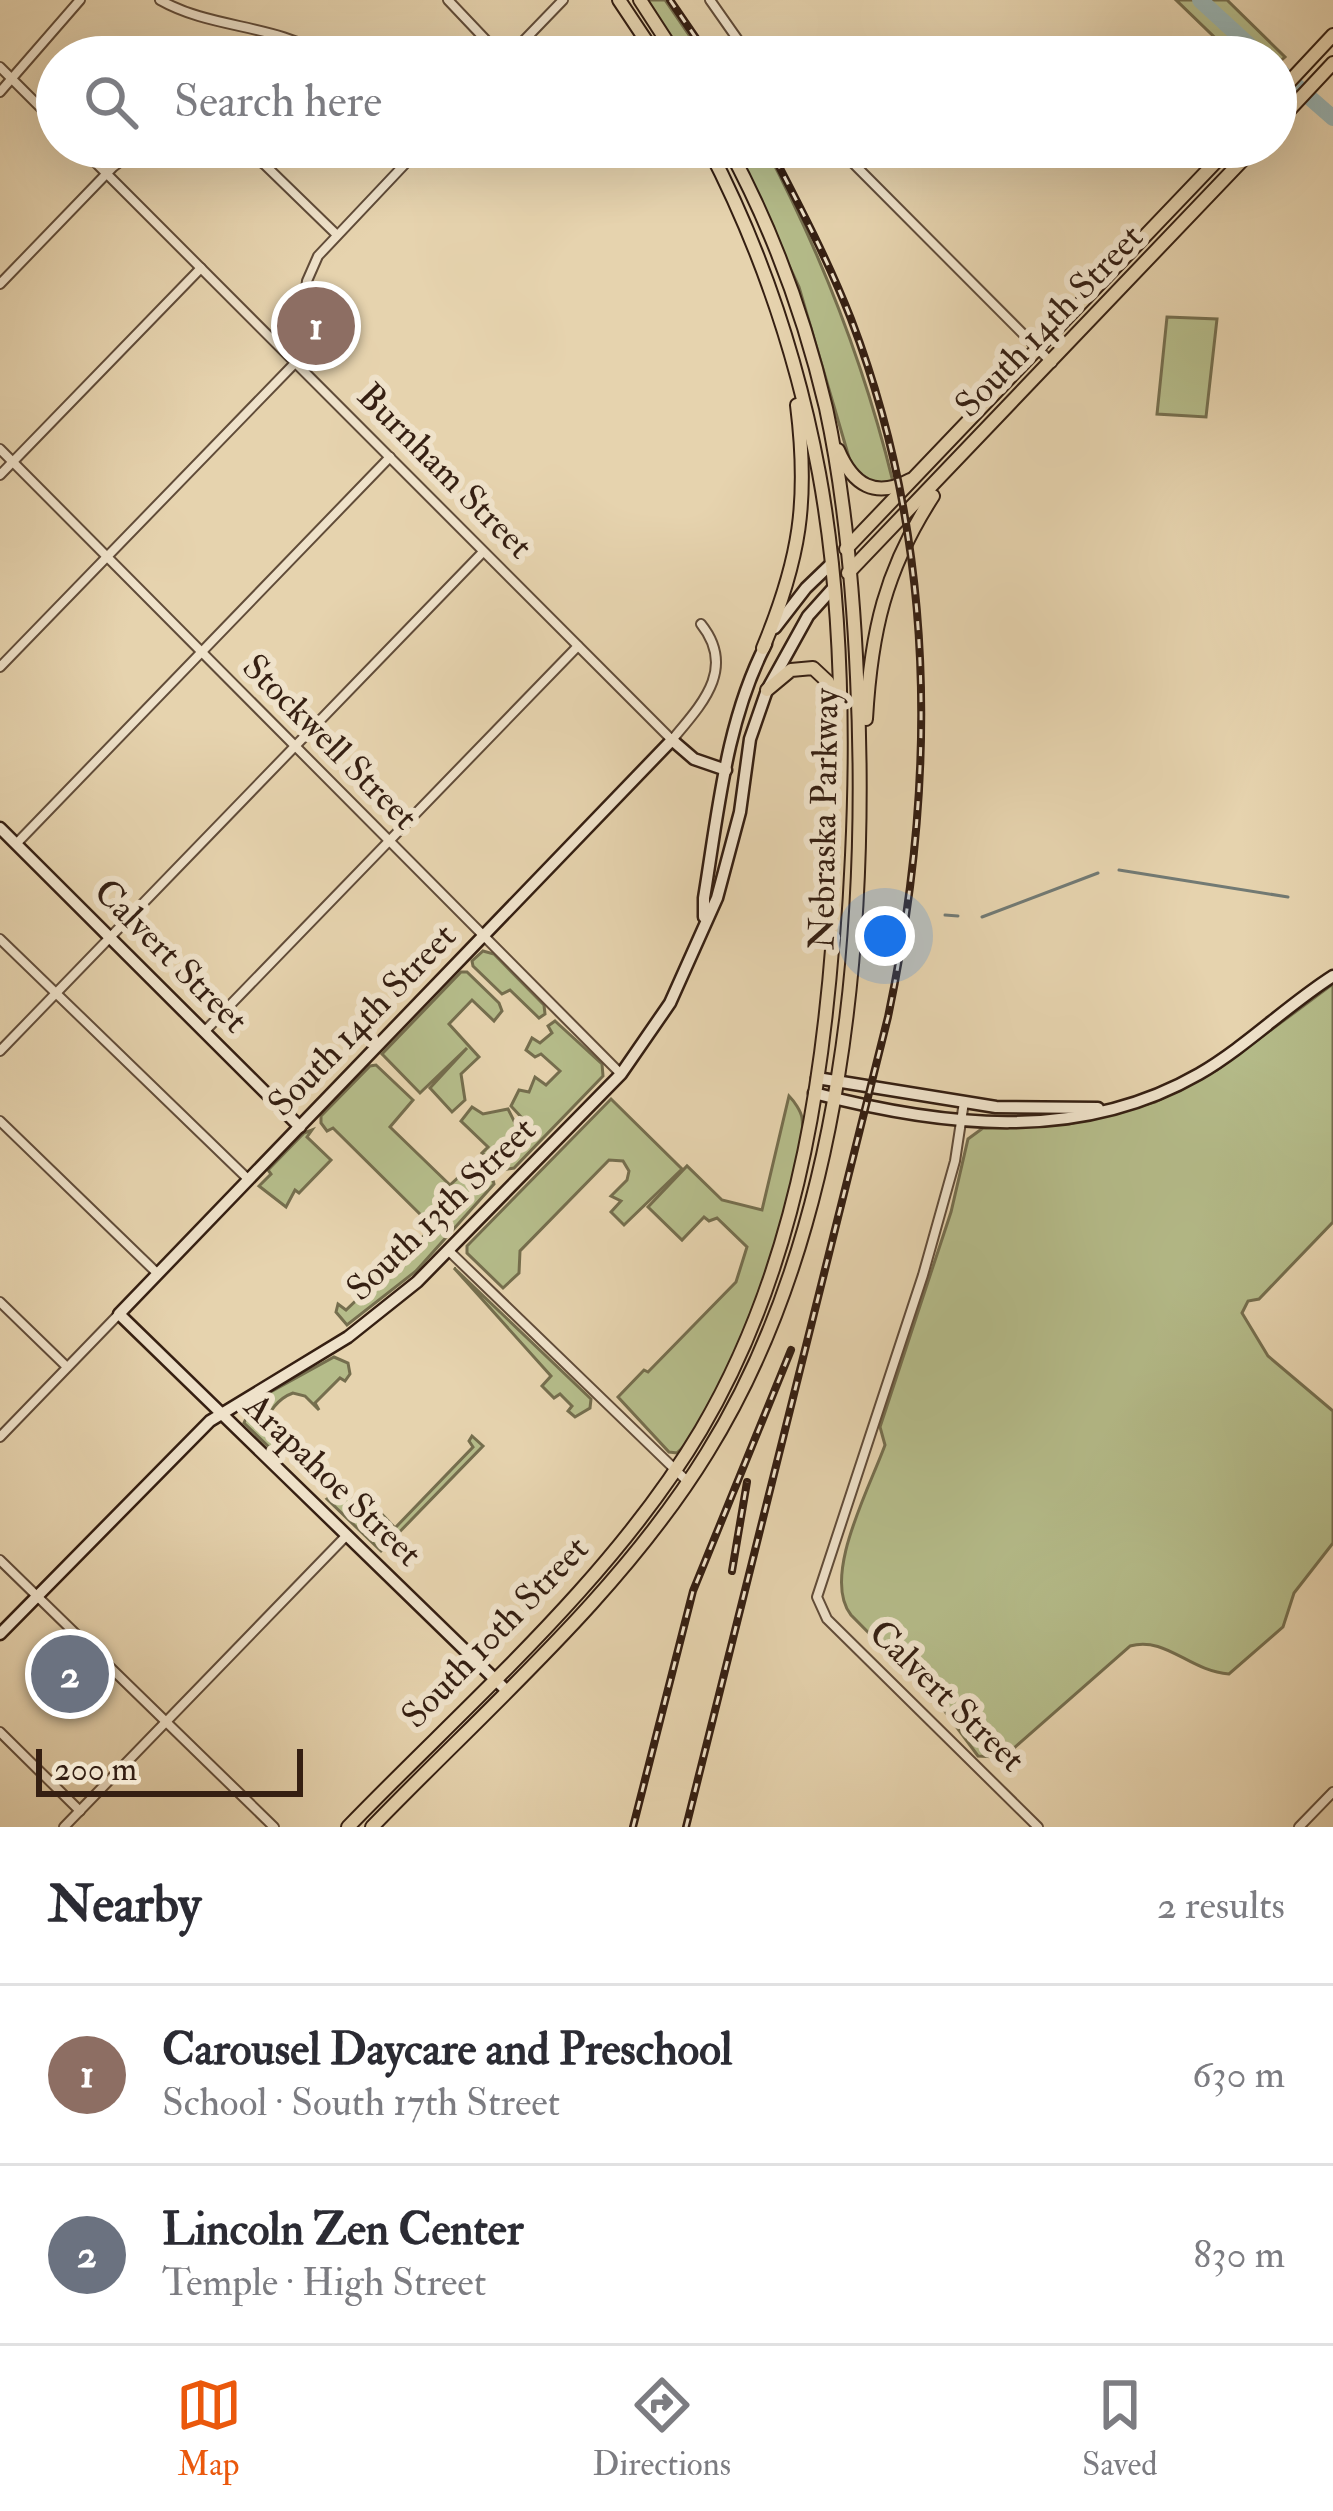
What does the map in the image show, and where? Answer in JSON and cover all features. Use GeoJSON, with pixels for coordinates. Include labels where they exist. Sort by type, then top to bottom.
{"type":"FeatureCollection","features":[{"type":"Feature","properties":{"kind":"main road"},"geometry":{"type":"LineString","coordinates":[[619,0],[643,36]]}},
{"type":"Feature","properties":{"kind":"main road"},"geometry":{"type":"LineString","coordinates":[[640,0],[663,36]]}},
{"type":"Feature","properties":{"kind":"main road"},"geometry":{"type":"LineString","coordinates":[[1297,74],[1333,35]]}},
{"type":"Feature","properties":{"kind":"main road"},"geometry":{"type":"LineString","coordinates":[[1297,102],[1330,66]]}},
{"type":"Feature","properties":{"kind":"main road","name":"Nebraska Parkway"},"geometry":{"type":"LineString","coordinates":[[676,1470],[718,1398],[764,1299],[792,1207],[816,1086],[835,946],[840,725],[835,586],[819,471],[791,357],[757,254],[718,168]]}},
{"type":"Feature","properties":{"kind":"main road","name":"Nebraska Parkway"},"geometry":{"type":"LineString","coordinates":[[688,1482],[741,1393],[776,1316],[810,1206],[856,936],[862,781],[848,548],[826,411],[783,272],[737,168]]}},
{"type":"Feature","properties":{"kind":"main road","name":"South 14th Street"},"geometry":{"type":"LineString","coordinates":[[832,563],[1210,168]]}},
{"type":"Feature","properties":{"kind":"main road","name":"South 14th Street"},"geometry":{"type":"LineString","coordinates":[[835,586],[1235,168]]}},
{"type":"Feature","properties":{"kind":"main road"},"geometry":{"type":"LineString","coordinates":[[763,648],[790,582],[802,520],[802,443],[791,357]]}},
{"type":"Feature","properties":{"kind":"main road"},"geometry":{"type":"LineString","coordinates":[[826,411],[841,458],[860,484],[882,491],[916,476]]}},
{"type":"Feature","properties":{"kind":"main road"},"geometry":{"type":"LineString","coordinates":[[862,781],[869,667],[879,608],[908,535],[967,450]]}},
{"type":"Feature","properties":{"kind":"main road","name":"South 13th Street"},"geometry":{"type":"LineString","coordinates":[[704,919],[726,770],[744,695],[763,648],[786,612],[832,563]]}},
{"type":"Feature","properties":{"kind":"main road","name":"South 13th Street"},"geometry":{"type":"LineString","coordinates":[[0,1634],[220,1412],[366,1324],[448,1251],[621,1074],[670,1003],[717,898],[729,859],[750,739],[767,690],[808,616],[835,586]]}},
{"type":"Feature","properties":{"kind":"main road"},"geometry":{"type":"LineString","coordinates":[[767,690],[791,670],[813,668],[828,682],[840,725]]}},
{"type":"Feature","properties":{"kind":"main road","name":"South 14th Street"},"geometry":{"type":"LineString","coordinates":[[119,1314],[672,740]]}},
{"type":"Feature","properties":{"kind":"main road","name":"Burnham Street"},"geometry":{"type":"LineString","coordinates":[[672,740],[694,759],[726,770]]}},
{"type":"Feature","properties":{"kind":"main road","name":"Calvert Street"},"geometry":{"type":"LineString","coordinates":[[0,828],[300,1127]]}},
{"type":"Feature","properties":{"kind":"main road"},"geometry":{"type":"LineString","coordinates":[[816,1086],[832,1098],[962,1120],[1045,1124],[1125,1106],[1202,1072],[1333,976]]}},
{"type":"Feature","properties":{"kind":"main road"},"geometry":{"type":"LineString","coordinates":[[816,1086],[834,1082],[1040,1110],[1125,1106]]}},
{"type":"Feature","properties":{"kind":"main road","name":"Arapahoe Street"},"geometry":{"type":"LineString","coordinates":[[119,1314],[506,1690]]}},
{"type":"Feature","properties":{"kind":"main road","name":"South 10th Street"},"geometry":{"type":"LineString","coordinates":[[348,1827],[614,1552],[676,1470]]}},
{"type":"Feature","properties":{"kind":"main road","name":"South 10th Street"},"geometry":{"type":"LineString","coordinates":[[372,1827],[606,1587],[688,1482]]}},
{"type":"Feature","properties":{"kind":"street"},"geometry":{"type":"LineString","coordinates":[[49,36],[80,0]]}},
{"type":"Feature","properties":{"kind":"street"},"geometry":{"type":"LineString","coordinates":[[160,0],[207,21],[283,36]]}},
{"type":"Feature","properties":{"kind":"street"},"geometry":{"type":"LineString","coordinates":[[448,0],[484,36]]}},
{"type":"Feature","properties":{"kind":"street"},"geometry":{"type":"LineString","coordinates":[[526,36],[563,0]]}},
{"type":"Feature","properties":{"kind":"street"},"geometry":{"type":"LineString","coordinates":[[710,0],[735,36]]}},
{"type":"Feature","properties":{"kind":"street"},"geometry":{"type":"LineString","coordinates":[[0,92],[36,51]]}},
{"type":"Feature","properties":{"kind":"street"},"geometry":{"type":"LineString","coordinates":[[0,67],[36,103]]}},
{"type":"Feature","properties":{"kind":"street","name":"Burnham Street"},"geometry":{"type":"LineString","coordinates":[[100,168],[672,740]]}},
{"type":"Feature","properties":{"kind":"street"},"geometry":{"type":"LineString","coordinates":[[0,284],[114,168]]}},
{"type":"Feature","properties":{"kind":"street"},"geometry":{"type":"LineString","coordinates":[[268,168],[336,234]]}},
{"type":"Feature","properties":{"kind":"street"},"geometry":{"type":"LineString","coordinates":[[0,668],[295,363],[309,275],[318,256],[400,168]]}},
{"type":"Feature","properties":{"kind":"street"},"geometry":{"type":"LineString","coordinates":[[858,168],[1052,363]]}},
{"type":"Feature","properties":{"kind":"street"},"geometry":{"type":"LineString","coordinates":[[0,475],[201,268]]}},
{"type":"Feature","properties":{"kind":"street","name":"Stockwell Street"},"geometry":{"type":"LineString","coordinates":[[0,449],[621,1074]]}},
{"type":"Feature","properties":{"kind":"street"},"geometry":{"type":"LineString","coordinates":[[16,844],[390,457]]}},
{"type":"Feature","properties":{"kind":"street"},"geometry":{"type":"LineString","coordinates":[[0,1051],[483,552]]}},
{"type":"Feature","properties":{"kind":"street","name":"South 14th Street"},"geometry":{"type":"LineString","coordinates":[[672,740],[715,683],[715,649],[701,624]]}},
{"type":"Feature","properties":{"kind":"street"},"geometry":{"type":"LineString","coordinates":[[204,1032],[578,646]]}},
{"type":"Feature","properties":{"kind":"street"},"geometry":{"type":"LineString","coordinates":[[0,939],[249,1180]]}},
{"type":"Feature","properties":{"kind":"street"},"geometry":{"type":"LineString","coordinates":[[962,1120],[964,1102]]}},
{"type":"Feature","properties":{"kind":"street","name":"Calvert Street"},"geometry":{"type":"LineString","coordinates":[[962,1120],[923,1275],[820,1582],[818,1605],[826,1619],[1038,1827]]}},
{"type":"Feature","properties":{"kind":"street"},"geometry":{"type":"LineString","coordinates":[[0,1121],[158,1274]]}},
{"type":"Feature","properties":{"kind":"street"},"geometry":{"type":"LineString","coordinates":[[448,1251],[688,1482]]}},
{"type":"Feature","properties":{"kind":"street"},"geometry":{"type":"LineString","coordinates":[[0,1302],[67,1367]]}},
{"type":"Feature","properties":{"kind":"street","name":"South 14th Street"},"geometry":{"type":"LineString","coordinates":[[0,1437],[119,1314]]}},
{"type":"Feature","properties":{"kind":"street"},"geometry":{"type":"LineString","coordinates":[[64,1827],[347,1535]]}},
{"type":"Feature","properties":{"kind":"street"},"geometry":{"type":"LineString","coordinates":[[0,1560],[274,1827]]}},
{"type":"Feature","properties":{"kind":"street"},"geometry":{"type":"LineString","coordinates":[[0,1732],[80,1810]]}},
{"type":"Feature","properties":{"kind":"street"},"geometry":{"type":"LineString","coordinates":[[1299,1827],[1333,1792]]}},
{"type":"Feature","properties":{"kind":"street"},"geometry":{"type":"LineString","coordinates":[[250,1827],[262,1815]]}},
{"type":"Feature","properties":{"kind":"green space"},"geometry":{"type":"Polygon","coordinates":[[[646,0],[665,0],[690,36],[670,36],[646,0]]]}},
{"type":"Feature","properties":{"kind":"green space"},"geometry":{"type":"Polygon","coordinates":[[[1176,0],[1227,0],[1264,36],[1213,36],[1176,0]]]}},
{"type":"Feature","properties":{"kind":"green space"},"geometry":{"type":"Polygon","coordinates":[[[744,168],[776,168],[786,188],[855,352],[893,482],[868,480],[850,461],[799,287],[744,168]]]}},
{"type":"Feature","properties":{"kind":"green space"},"geometry":{"type":"Polygon","coordinates":[[[1167,317],[1217,319],[1206,417],[1157,414],[1167,317]]]}},
{"type":"Feature","properties":{"kind":"green space"},"geometry":{"type":"Polygon","coordinates":[[[483,951],[494,954],[544,1005],[545,1014],[539,1018],[510,990],[502,994],[473,966],[472,961],[483,951]]]}},
{"type":"Feature","properties":{"kind":"green space"},"geometry":{"type":"Polygon","coordinates":[[[461,972],[467,972],[502,1011],[494,1021],[472,1000],[449,1024],[479,1057],[461,1074],[465,1100],[452,1112],[430,1088],[467,1048],[420,1093],[382,1054],[461,972]]]}},
{"type":"Feature","properties":{"kind":"green space"},"geometry":{"type":"Polygon","coordinates":[[[1333,984],[1333,1222],[1259,1299],[1248,1301],[1242,1313],[1268,1356],[1333,1411],[1333,1543],[1294,1593],[1283,1627],[1229,1674],[1155,1646],[1130,1646],[1013,1749],[997,1757],[978,1756],[941,1706],[851,1615],[843,1599],[842,1578],[851,1532],[885,1445],[880,1427],[951,1212],[968,1139],[983,1128],[1069,1124],[1155,1102],[1217,1070],[1333,984]]]}},
{"type":"Feature","properties":{"kind":"green space"},"geometry":{"type":"Polygon","coordinates":[[[555,1021],[602,1064],[603,1076],[514,1168],[501,1170],[482,1153],[488,1147],[461,1121],[472,1107],[483,1114],[508,1109],[515,1123],[523,1119],[511,1106],[519,1090],[529,1092],[535,1077],[546,1085],[560,1071],[541,1054],[535,1057],[526,1050],[532,1038],[540,1043],[552,1033],[548,1026],[555,1021]]]}},
{"type":"Feature","properties":{"kind":"green space"},"geometry":{"type":"Polygon","coordinates":[[[376,1065],[413,1100],[390,1127],[450,1185],[476,1161],[494,1184],[416,1271],[347,1325],[336,1312],[338,1304],[346,1310],[433,1227],[333,1128],[327,1131],[321,1123],[321,1116],[376,1065]]]}},
{"type":"Feature","properties":{"kind":"green space"},"geometry":{"type":"Polygon","coordinates":[[[789,1096],[802,1118],[801,1147],[759,1293],[716,1393],[677,1453],[669,1452],[618,1397],[736,1282],[747,1247],[717,1218],[709,1221],[704,1217],[682,1240],[648,1207],[687,1166],[722,1200],[762,1210],[789,1096]]]}},
{"type":"Feature","properties":{"kind":"green space"},"geometry":{"type":"Polygon","coordinates":[[[611,1099],[682,1169],[624,1225],[611,1212],[621,1201],[611,1196],[627,1180],[629,1171],[623,1161],[609,1160],[520,1251],[519,1273],[503,1288],[467,1253],[467,1246],[611,1099]]]}},
{"type":"Feature","properties":{"kind":"green space"},"geometry":{"type":"Polygon","coordinates":[[[312,1130],[307,1137],[331,1160],[299,1193],[295,1190],[286,1207],[259,1186],[271,1174],[268,1170],[312,1130]]]}},
{"type":"Feature","properties":{"kind":"green space"},"geometry":{"type":"Polygon","coordinates":[[[454,1268],[591,1399],[590,1408],[575,1417],[560,1394],[554,1398],[542,1386],[551,1376],[454,1268]]]}},
{"type":"Feature","properties":{"kind":"green space"},"geometry":{"type":"Polygon","coordinates":[[[334,1357],[348,1363],[350,1374],[315,1403],[319,1410],[305,1396],[293,1393],[271,1411],[265,1427],[280,1446],[278,1451],[244,1423],[248,1414],[242,1411],[247,1405],[334,1357]]]}},
{"type":"Feature","properties":{"kind":"green space"},"geometry":{"type":"Polygon","coordinates":[[[472,1436],[483,1446],[381,1551],[327,1499],[341,1490],[371,1518],[379,1511],[395,1528],[473,1447],[472,1436]]]}},
{"type":"Feature","properties":{"kind":"waterway"},"geometry":{"type":"LineString","coordinates":[[1200,0],[1239,36]]}},
{"type":"Feature","properties":{"kind":"waterway"},"geometry":{"type":"LineString","coordinates":[[1297,86],[1333,118]]}},
{"type":"Feature","properties":{"kind":"waterway"},"geometry":{"type":"LineString","coordinates":[[1119,870],[1288,897]]}},
{"type":"Feature","properties":{"kind":"waterway"},"geometry":{"type":"LineString","coordinates":[[982,917],[1098,873]]}},
{"type":"Feature","properties":{"kind":"waterway"},"geometry":{"type":"LineString","coordinates":[[885,911],[898,912]]}},
{"type":"Feature","properties":{"kind":"waterway"},"geometry":{"type":"LineString","coordinates":[[945,915],[958,916]]}},
{"type":"Feature","properties":{"kind":"railway"},"geometry":{"type":"LineString","coordinates":[[670,0],[695,36]]}},
{"type":"Feature","properties":{"kind":"railway"},"geometry":{"type":"LineString","coordinates":[[686,1827],[888,1017],[904,929],[921,753],[913,577],[900,490],[851,319],[780,168]]}},
{"type":"Feature","properties":{"kind":"railway"},"geometry":{"type":"LineString","coordinates":[[633,1827],[693,1591],[791,1350]]}},
{"type":"Feature","properties":{"kind":"railway"},"geometry":{"type":"LineString","coordinates":[[732,1571],[747,1482]]}},
{"type":"Feature","properties":{"kind":"place","name":"Carousel Daycare and Preschool"},"geometry":{"type":"Point","coordinates":[316,326]}},
{"type":"Feature","properties":{"kind":"place","name":"Lincoln Zen Center"},"geometry":{"type":"Point","coordinates":[70,1674]}}]}
